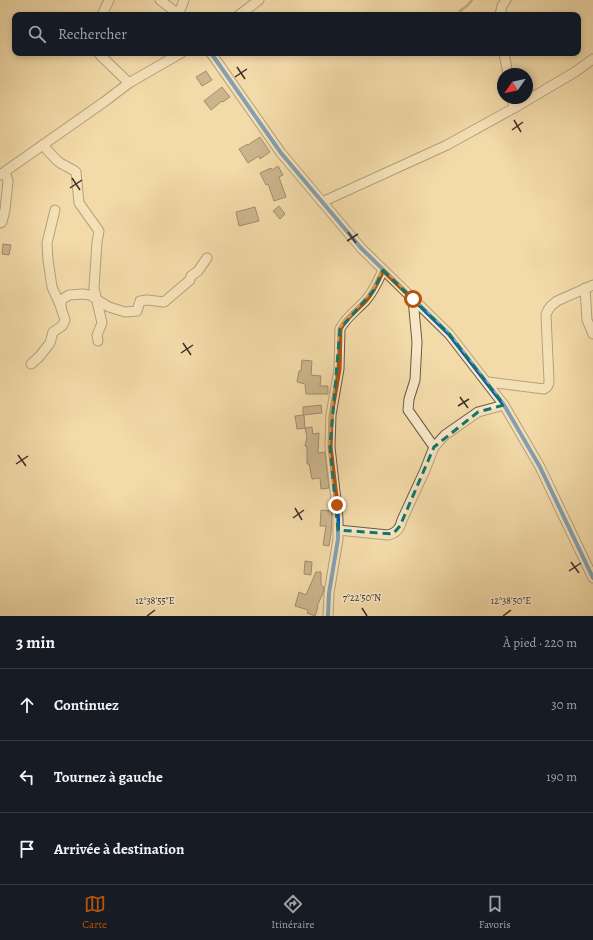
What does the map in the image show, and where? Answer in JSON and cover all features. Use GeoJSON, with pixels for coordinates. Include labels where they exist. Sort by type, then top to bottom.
{"type":"FeatureCollection","features":[{"type":"Feature","properties":{"kind":"street"},"geometry":{"type":"LineString","coordinates":[[103,12],[109,0]]}},
{"type":"Feature","properties":{"kind":"street"},"geometry":{"type":"LineString","coordinates":[[160,0],[174,12]]}},
{"type":"Feature","properties":{"kind":"street"},"geometry":{"type":"LineString","coordinates":[[179,12],[184,0]]}},
{"type":"Feature","properties":{"kind":"street"},"geometry":{"type":"LineString","coordinates":[[243,12],[259,0]]}},
{"type":"Feature","properties":{"kind":"street"},"geometry":{"type":"LineString","coordinates":[[501,12],[502,6],[506,0]]}},
{"type":"Feature","properties":{"kind":"street"},"geometry":{"type":"LineString","coordinates":[[101,56],[129,83]]}},
{"type":"Feature","properties":{"kind":"street"},"geometry":{"type":"LineString","coordinates":[[0,224],[2,222],[5,210],[8,181],[2,173],[129,83],[176,56]]}},
{"type":"Feature","properties":{"kind":"street"},"geometry":{"type":"LineString","coordinates":[[213,56],[281,153],[360,248],[449,334],[488,382],[504,405],[540,467],[593,578]]}},
{"type":"Feature","properties":{"kind":"street"},"geometry":{"type":"LineString","coordinates":[[505,56],[507,68]]}},
{"type":"Feature","properties":{"kind":"street"},"geometry":{"type":"LineString","coordinates":[[322,202],[447,145],[514,108],[574,72],[593,58]]}},
{"type":"Feature","properties":{"kind":"street"},"geometry":{"type":"LineString","coordinates":[[513,104],[514,108]]}},
{"type":"Feature","properties":{"kind":"street"},"geometry":{"type":"LineString","coordinates":[[43,145],[58,161],[76,172],[79,203],[99,231],[94,288],[102,323],[97,335],[98,341]]}},
{"type":"Feature","properties":{"kind":"street"},"geometry":{"type":"LineString","coordinates":[[31,364],[39,357],[50,343],[53,332],[62,326],[65,320],[52,288],[48,260],[47,243],[55,210]]}},
{"type":"Feature","properties":{"kind":"street"},"geometry":{"type":"LineString","coordinates":[[61,308],[61,300],[69,295],[83,294],[90,295],[109,307],[125,312],[137,311],[140,301],[147,300],[164,302],[190,280],[191,276],[198,271],[207,258]]}},
{"type":"Feature","properties":{"kind":"street"},"geometry":{"type":"LineString","coordinates":[[328,616],[329,593],[338,539],[338,518],[330,447],[331,415],[339,369],[340,329],[342,324],[374,290],[383,270]]}},
{"type":"Feature","properties":{"kind":"street"},"geometry":{"type":"LineString","coordinates":[[488,382],[544,389],[547,387],[549,384],[546,315],[548,310],[557,300],[589,286],[587,320],[593,334]]}},
{"type":"Feature","properties":{"kind":"street"},"geometry":{"type":"LineString","coordinates":[[413,299],[417,342],[415,380],[409,399],[408,410],[434,447]]}},
{"type":"Feature","properties":{"kind":"street"},"geometry":{"type":"LineString","coordinates":[[338,530],[388,535],[393,534],[398,530],[434,447],[445,435],[478,412],[504,405]]}},
{"type":"Feature","properties":{"kind":"highlighted area"},"geometry":{"type":"Polygon","coordinates":[[[383,270],[449,334],[504,405],[478,412],[434,447],[400,526],[393,534],[338,530],[330,447],[340,329],[374,290],[383,270]]]}},
{"type":"Feature","properties":{"kind":"building"},"geometry":{"type":"Polygon","coordinates":[[[206,71],[212,80],[202,86],[196,77],[206,71]]]}},
{"type":"Feature","properties":{"kind":"building"},"geometry":{"type":"Polygon","coordinates":[[[222,87],[230,97],[223,102],[222,101],[211,110],[204,101],[222,87]]]}},
{"type":"Feature","properties":{"kind":"building"},"geometry":{"type":"Polygon","coordinates":[[[260,137],[270,152],[260,159],[259,156],[248,163],[239,149],[260,137]]]}},
{"type":"Feature","properties":{"kind":"building"},"geometry":{"type":"Polygon","coordinates":[[[278,166],[283,175],[279,177],[286,197],[274,201],[268,184],[266,185],[260,173],[271,168],[272,170],[278,166]]]}},
{"type":"Feature","properties":{"kind":"building"},"geometry":{"type":"Polygon","coordinates":[[[279,206],[285,214],[280,219],[273,211],[279,206]]]}},
{"type":"Feature","properties":{"kind":"building"},"geometry":{"type":"Polygon","coordinates":[[[255,207],[259,221],[239,226],[236,212],[255,207]]]}},
{"type":"Feature","properties":{"kind":"building"},"geometry":{"type":"Polygon","coordinates":[[[3,244],[11,245],[9,255],[2,254],[3,244]]]}},
{"type":"Feature","properties":{"kind":"building"},"geometry":{"type":"Polygon","coordinates":[[[302,360],[312,361],[311,375],[321,376],[320,386],[328,386],[328,394],[306,394],[305,384],[297,382],[299,371],[301,371],[302,360]]]}},
{"type":"Feature","properties":{"kind":"building"},"geometry":{"type":"Polygon","coordinates":[[[321,405],[322,413],[303,415],[303,407],[321,405]]]}},
{"type":"Feature","properties":{"kind":"building"},"geometry":{"type":"Polygon","coordinates":[[[304,415],[305,428],[297,429],[295,416],[304,415]]]}},
{"type":"Feature","properties":{"kind":"building"},"geometry":{"type":"Polygon","coordinates":[[[312,427],[313,434],[319,433],[318,453],[325,452],[329,488],[321,489],[320,478],[312,479],[309,464],[307,464],[307,447],[305,446],[307,437],[305,428],[312,427]]]}},
{"type":"Feature","properties":{"kind":"building"},"geometry":{"type":"Polygon","coordinates":[[[321,510],[331,511],[332,517],[329,546],[323,545],[326,526],[320,526],[321,510]]]}},
{"type":"Feature","properties":{"kind":"building"},"geometry":{"type":"Polygon","coordinates":[[[305,561],[312,562],[311,575],[304,574],[305,561]]]}},
{"type":"Feature","properties":{"kind":"building"},"geometry":{"type":"Polygon","coordinates":[[[316,572],[321,572],[321,585],[324,587],[315,616],[307,613],[308,610],[295,606],[299,592],[306,595],[316,572]]]}},
{"type":"Feature","properties":{"kind":"waterway"},"geometry":{"type":"LineString","coordinates":[[460,11],[472,0]]}},
{"type":"Feature","properties":{"kind":"cycle path"},"geometry":{"type":"LineString","coordinates":[[213,56],[281,153],[361,248],[449,334],[504,405],[540,467],[593,578]]}},
{"type":"Feature","properties":{"kind":"cycle path"},"geometry":{"type":"LineString","coordinates":[[328,616],[329,593],[338,539],[338,518],[330,447],[331,415],[339,369],[340,329],[348,317],[369,297],[383,270]]}},
{"type":"Feature","properties":{"kind":"route"},"geometry":{"type":"LineString","coordinates":[[337,505],[330,447],[331,415],[339,369],[340,329],[342,324],[374,290],[383,270],[413,299]]}}]}
